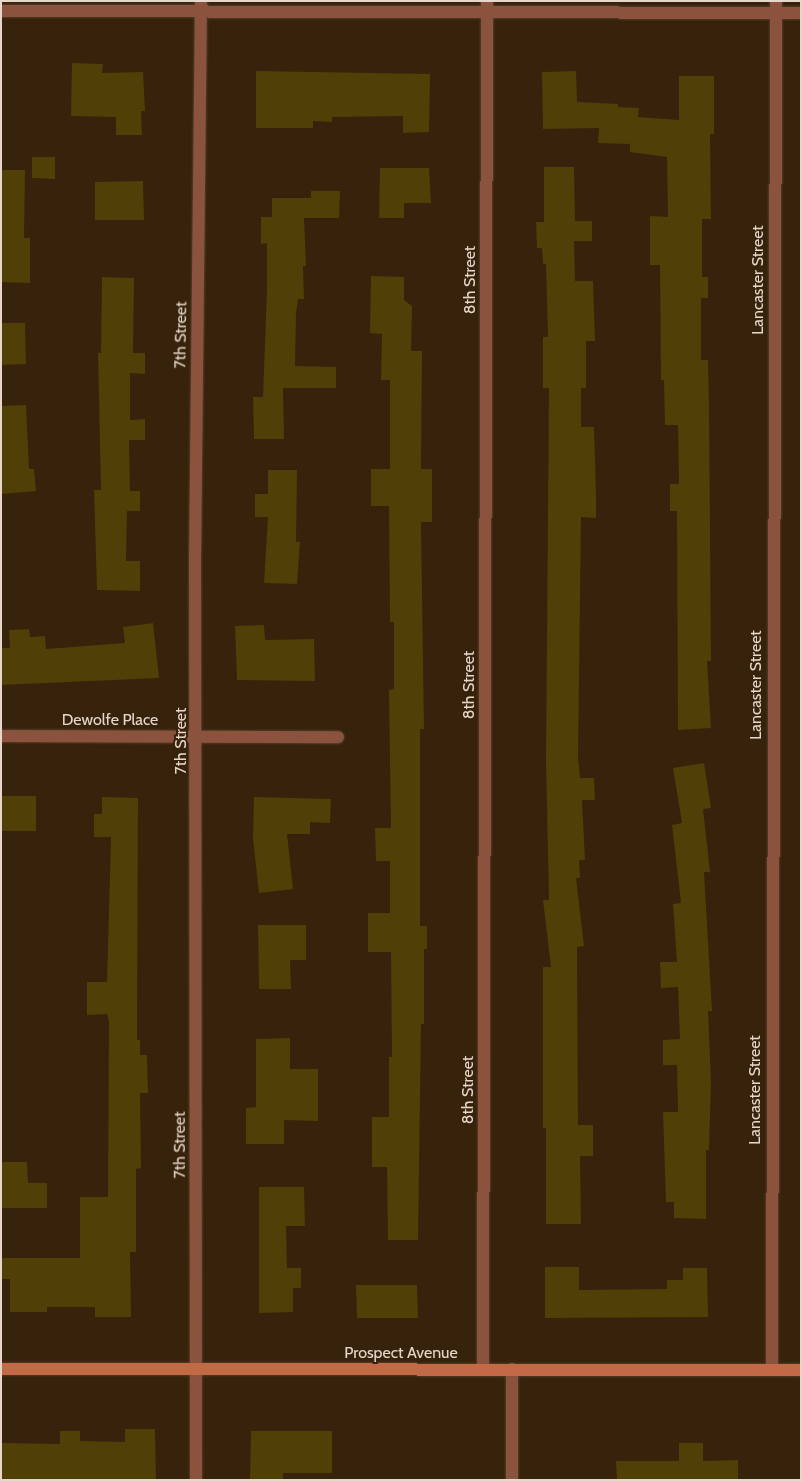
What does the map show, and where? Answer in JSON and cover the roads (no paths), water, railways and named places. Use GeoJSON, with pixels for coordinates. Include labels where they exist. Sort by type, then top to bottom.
{"type":"FeatureCollection","features":[{"type":"Feature","properties":{"kind":"street"},"geometry":{"type":"LineString","coordinates":[[1,11],[201,6],[487,6],[776,7],[801,13]]}},
{"type":"Feature","properties":{"kind":"street","name":"7th Street"},"geometry":{"type":"LineString","coordinates":[[196,1480],[198,737],[195,562],[201,6]]}},
{"type":"Feature","properties":{"kind":"street","name":"8th Street"},"geometry":{"type":"LineString","coordinates":[[483,1369],[487,6]]}},
{"type":"Feature","properties":{"kind":"street","name":"Lancaster Street"},"geometry":{"type":"LineString","coordinates":[[772,1370],[776,7]]}},
{"type":"Feature","properties":{"kind":"street","name":"Dewolfe Place"},"geometry":{"type":"LineString","coordinates":[[1,736],[338,737]]}},
{"type":"Feature","properties":{"kind":"street","name":"Prospect Avenue"},"geometry":{"type":"LineString","coordinates":[[1,1368],[801,1370]]}},
{"type":"Feature","properties":{"kind":"street"},"geometry":{"type":"LineString","coordinates":[[512,1369],[512,1480]]}}]}
